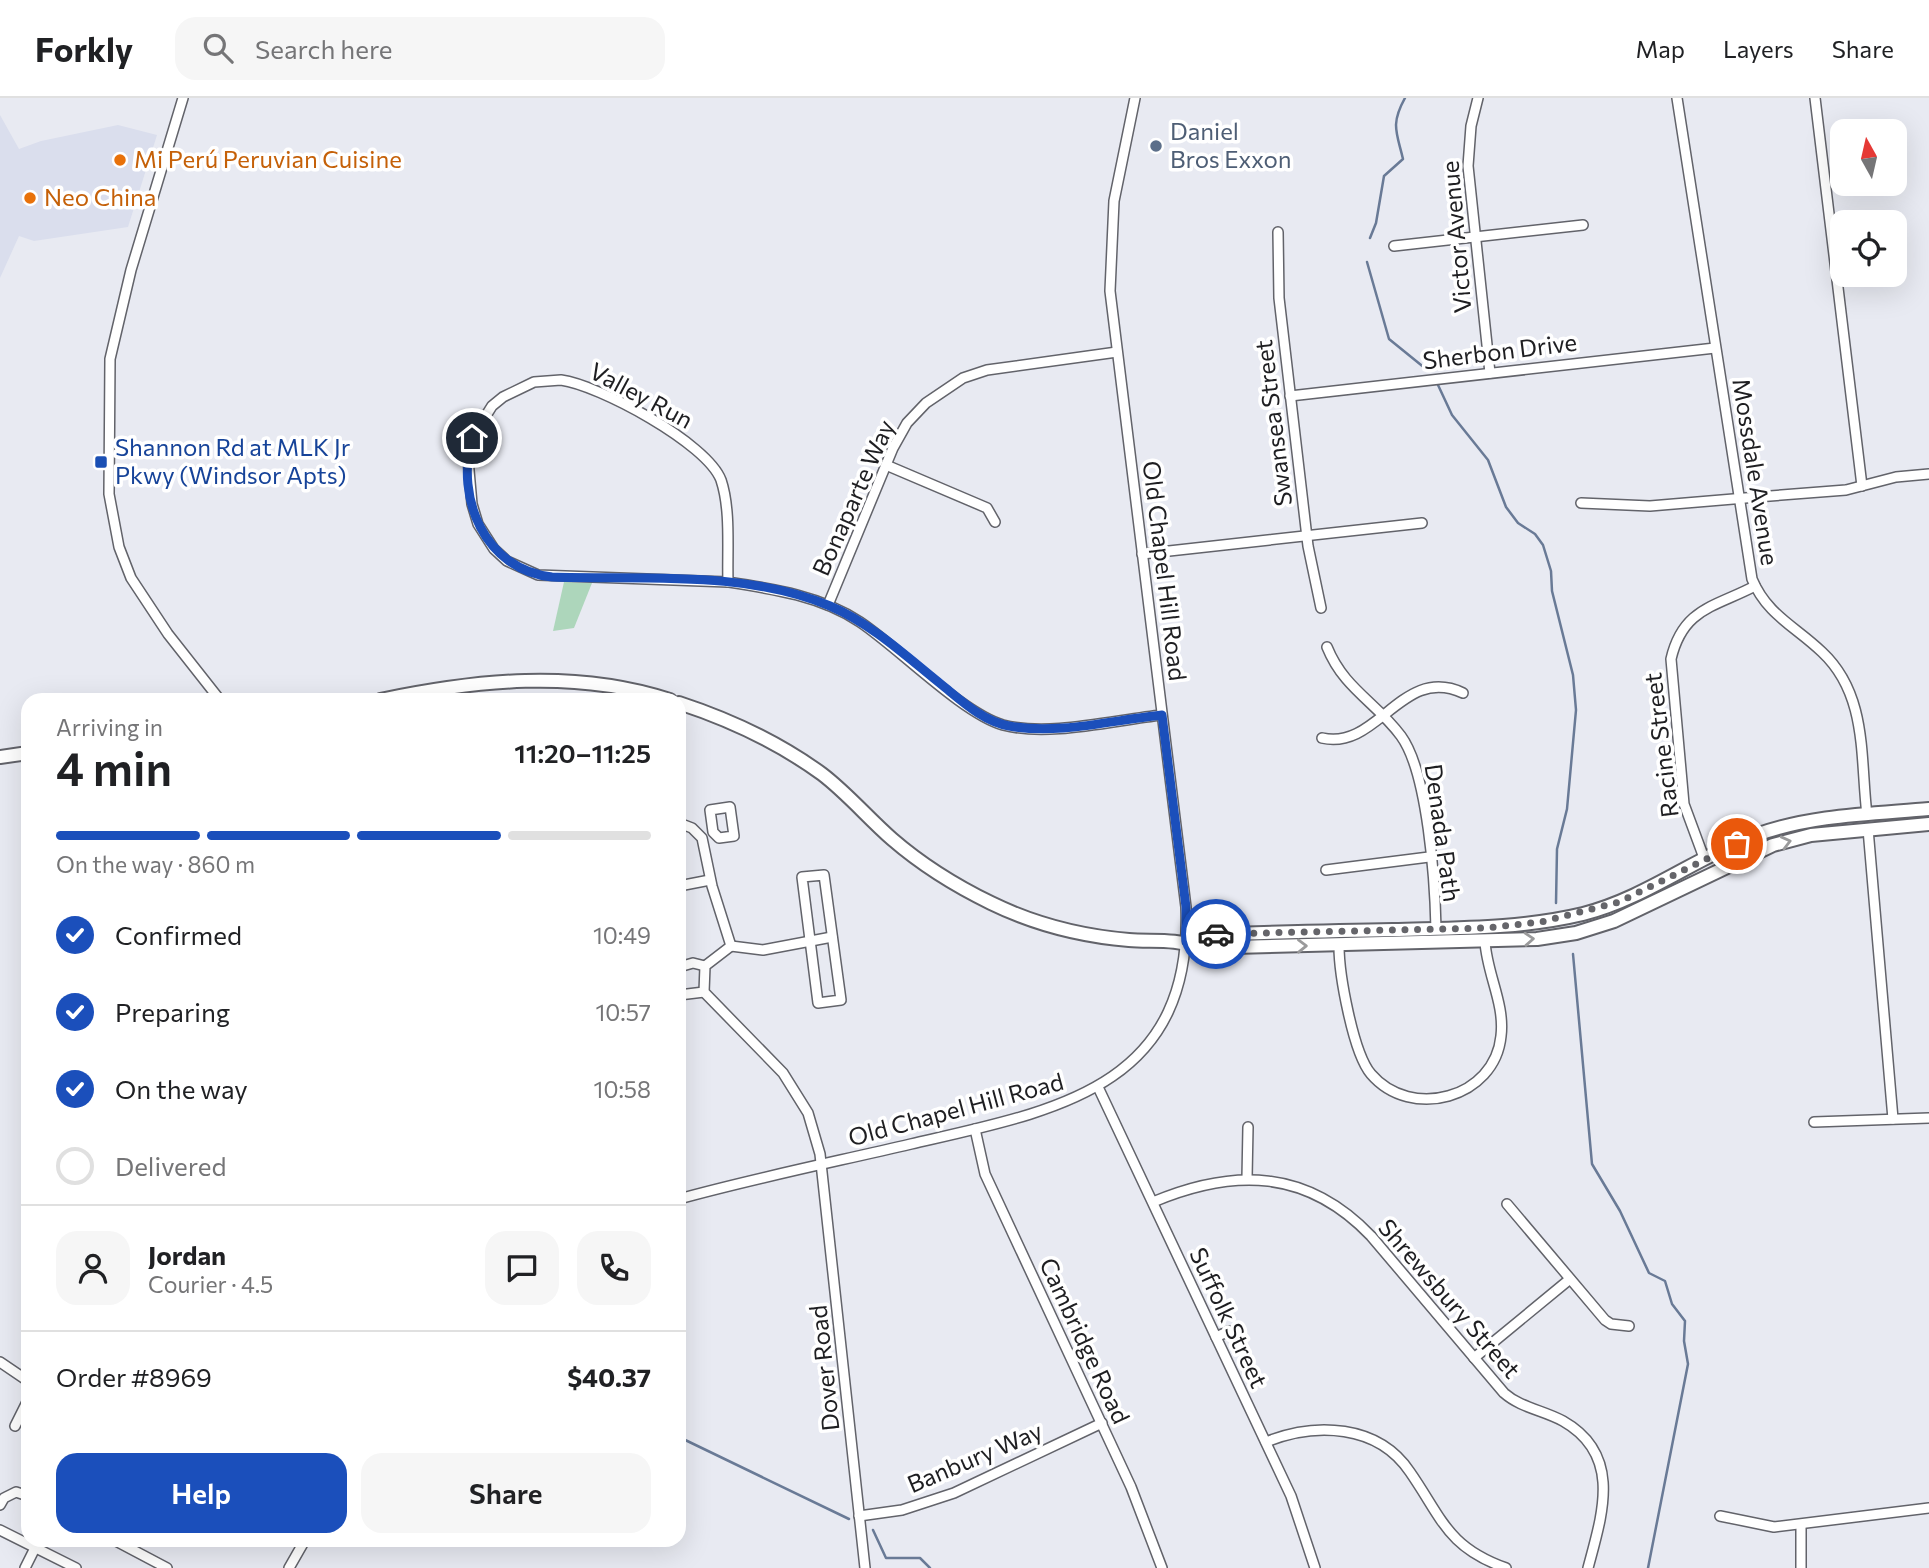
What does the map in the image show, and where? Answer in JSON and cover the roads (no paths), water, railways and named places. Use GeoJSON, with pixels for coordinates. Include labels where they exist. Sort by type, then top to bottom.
{"type":"FeatureCollection","features":[{"type":"Feature","properties":{"kind":"main road"},"geometry":{"type":"LineString","coordinates":[[420,693],[466,685],[537,680],[600,684],[639,693]]}},
{"type":"Feature","properties":{"kind":"main road"},"geometry":{"type":"LineString","coordinates":[[686,705],[736,723],[782,747],[822,775],[924,863],[992,904],[1036,923],[1065,930],[1128,940],[1186,942],[1197,948],[1485,942],[1537,939],[1576,933],[1614,920],[1773,845],[1811,835],[1929,824]]}},
{"type":"Feature","properties":{"kind":"main road"},"geometry":{"type":"LineString","coordinates":[[0,757],[21,754]]}},
{"type":"Feature","properties":{"kind":"main road"},"geometry":{"type":"LineString","coordinates":[[1186,942],[1196,935],[1500,927],[1587,912],[1640,894],[1704,858],[1771,830],[1867,815],[1929,809]]}},
{"type":"Feature","properties":{"kind":"street"},"geometry":{"type":"LineString","coordinates":[[183,98],[131,270],[112,349],[108,427],[110,494],[118,547],[131,578],[152,611],[215,693]]}},
{"type":"Feature","properties":{"kind":"street","name":"Old Chapel Hill Road"},"geometry":{"type":"LineString","coordinates":[[686,1197],[1035,1114],[1098,1087],[1136,1058],[1163,1022],[1179,986],[1186,942],[1186,907],[1110,291],[1111,233],[1119,172],[1136,98]]}},
{"type":"Feature","properties":{"kind":"street","name":"Victor Avenue"},"geometry":{"type":"LineString","coordinates":[[1478,98],[1468,152],[1490,373]]}},
{"type":"Feature","properties":{"kind":"street","name":"Mossdale Avenue"},"geometry":{"type":"LineString","coordinates":[[1677,98],[1755,586],[1776,616],[1823,652],[1849,687],[1858,719],[1867,815]]}},
{"type":"Feature","properties":{"kind":"street"},"geometry":{"type":"LineString","coordinates":[[1815,98],[1862,486]]}},
{"type":"Feature","properties":{"kind":"street"},"geometry":{"type":"LineString","coordinates":[[1394,246],[1583,225]]}},
{"type":"Feature","properties":{"kind":"street","name":"Swansea Street"},"geometry":{"type":"LineString","coordinates":[[1278,232],[1278,290],[1290,396],[1307,535],[1321,608]]}},
{"type":"Feature","properties":{"kind":"street","name":"Sherbon Drive"},"geometry":{"type":"LineString","coordinates":[[1290,396],[1715,348]]}},
{"type":"Feature","properties":{"kind":"street","name":"Bonaparte Way"},"geometry":{"type":"LineString","coordinates":[[828,605],[886,465],[907,423],[926,403],[963,378],[1009,365],[1117,352]]}},
{"type":"Feature","properties":{"kind":"street","name":"Valley Run"},"geometry":{"type":"LineString","coordinates":[[728,582],[722,483],[706,458],[679,436],[589,386],[561,380],[534,382],[519,387],[492,406],[484,417],[468,452],[472,504],[485,538],[507,561],[531,573],[552,577],[728,582],[785,592],[828,605],[858,621],[974,710],[999,724],[1037,729],[1162,715]]}},
{"type":"Feature","properties":{"kind":"street"},"geometry":{"type":"LineString","coordinates":[[886,465],[987,508],[995,522]]}},
{"type":"Feature","properties":{"kind":"street"},"geometry":{"type":"LineString","coordinates":[[1581,503],[1650,506],[1862,486],[1896,477],[1929,474]]}},
{"type":"Feature","properties":{"kind":"street"},"geometry":{"type":"LineString","coordinates":[[1142,554],[1422,523]]}},
{"type":"Feature","properties":{"kind":"street","name":"Racine Street"},"geometry":{"type":"LineString","coordinates":[[1704,858],[1684,804],[1671,659],[1678,638],[1691,618],[1711,605],[1755,586]]}},
{"type":"Feature","properties":{"kind":"street","name":"Denada Path"},"geometry":{"type":"LineString","coordinates":[[1326,647],[1349,687],[1382,715],[1408,747],[1416,769],[1436,929]]}},
{"type":"Feature","properties":{"kind":"street"},"geometry":{"type":"LineString","coordinates":[[1322,738],[1340,740],[1352,737],[1413,694],[1432,686],[1446,685],[1463,693]]}},
{"type":"Feature","properties":{"kind":"street"},"geometry":{"type":"LineString","coordinates":[[686,825],[702,838],[710,880],[731,946]]}},
{"type":"Feature","properties":{"kind":"street"},"geometry":{"type":"LineString","coordinates":[[1868,829],[1893,1119]]}},
{"type":"Feature","properties":{"kind":"street"},"geometry":{"type":"LineString","coordinates":[[702,838],[713,832]]}},
{"type":"Feature","properties":{"kind":"street"},"geometry":{"type":"LineString","coordinates":[[1326,870],[1429,857]]}},
{"type":"Feature","properties":{"kind":"street"},"geometry":{"type":"LineString","coordinates":[[824,875],[832,937],[841,1000],[818,1003],[802,877],[824,875]]}},
{"type":"Feature","properties":{"kind":"street"},"geometry":{"type":"LineString","coordinates":[[686,885],[710,880]]}},
{"type":"Feature","properties":{"kind":"street"},"geometry":{"type":"LineString","coordinates":[[705,966],[731,946],[763,950],[832,937]]}},
{"type":"Feature","properties":{"kind":"street"},"geometry":{"type":"LineString","coordinates":[[1339,946],[1356,1043],[1366,1066],[1389,1089],[1410,1098],[1428,1099],[1449,1097],[1471,1087],[1488,1070],[1499,1049],[1502,1018],[1488,970],[1485,942]]}},
{"type":"Feature","properties":{"kind":"street"},"geometry":{"type":"LineString","coordinates":[[686,965],[693,963],[705,966]]}},
{"type":"Feature","properties":{"kind":"street"},"geometry":{"type":"LineString","coordinates":[[686,994],[705,992],[705,966]]}},
{"type":"Feature","properties":{"kind":"street","name":"Dover Road"},"geometry":{"type":"LineString","coordinates":[[705,992],[763,1049],[793,1087],[814,1128],[822,1164],[865,1568]]}},
{"type":"Feature","properties":{"kind":"street","name":"Suffolk Street"},"geometry":{"type":"LineString","coordinates":[[1098,1087],[1302,1521],[1315,1568]]}},
{"type":"Feature","properties":{"kind":"street"},"geometry":{"type":"LineString","coordinates":[[1814,1122],[1929,1118]]}},
{"type":"Feature","properties":{"kind":"street"},"geometry":{"type":"LineString","coordinates":[[1247,1178],[1248,1127]]}},
{"type":"Feature","properties":{"kind":"street","name":"Cambridge Road"},"geometry":{"type":"LineString","coordinates":[[975,1129],[985,1174],[1102,1423],[1153,1539],[1162,1568]]}},
{"type":"Feature","properties":{"kind":"street","name":"Shrewsbury Street"},"geometry":{"type":"LineString","coordinates":[[1153,1202],[1204,1184],[1247,1178],[1301,1188],[1350,1216],[1371,1236],[1511,1399],[1572,1427],[1597,1459],[1604,1480],[1605,1500],[1588,1568]]}},
{"type":"Feature","properties":{"kind":"street"},"geometry":{"type":"LineString","coordinates":[[1507,1204],[1605,1320],[1611,1324],[1629,1326]]}},
{"type":"Feature","properties":{"kind":"street"},"geometry":{"type":"LineString","coordinates":[[1474,1359],[1570,1279]]}},
{"type":"Feature","properties":{"kind":"street"},"geometry":{"type":"LineString","coordinates":[[1216,1336],[1229,1331]]}},
{"type":"Feature","properties":{"kind":"street"},"geometry":{"type":"LineString","coordinates":[[0,1362],[21,1376]]}},
{"type":"Feature","properties":{"kind":"street"},"geometry":{"type":"LineString","coordinates":[[15,1426],[21,1414]]}},
{"type":"Feature","properties":{"kind":"street","name":"Banbury Way"},"geometry":{"type":"LineString","coordinates":[[859,1516],[902,1510],[954,1493],[1102,1423]]}},
{"type":"Feature","properties":{"kind":"street"},"geometry":{"type":"LineString","coordinates":[[1266,1442],[1293,1432],[1316,1428],[1354,1433],[1379,1444],[1410,1471],[1445,1528],[1487,1565],[1506,1568]]}},
{"type":"Feature","properties":{"kind":"street"},"geometry":{"type":"LineString","coordinates":[[0,1505],[4,1498],[16,1492],[21,1494]]}},
{"type":"Feature","properties":{"kind":"street"},"geometry":{"type":"LineString","coordinates":[[1720,1516],[1774,1527],[1929,1508]]}},
{"type":"Feature","properties":{"kind":"street"},"geometry":{"type":"LineString","coordinates":[[1801,1525],[1801,1568]]}},
{"type":"Feature","properties":{"kind":"street"},"geometry":{"type":"LineString","coordinates":[[0,1530],[21,1541]]}},
{"type":"Feature","properties":{"kind":"street"},"geometry":{"type":"LineString","coordinates":[[127,1547],[167,1568]]}},
{"type":"Feature","properties":{"kind":"street"},"geometry":{"type":"LineString","coordinates":[[289,1568],[301,1547]]}},
{"type":"Feature","properties":{"kind":"street"},"geometry":{"type":"LineString","coordinates":[[25,1568],[35,1548],[76,1568]]}},
{"type":"Feature","properties":{"kind":"waterway"},"geometry":{"type":"LineString","coordinates":[[1370,238],[1376,223],[1384,176],[1403,159],[1396,122],[1405,98]]}},
{"type":"Feature","properties":{"kind":"waterway"},"geometry":{"type":"LineString","coordinates":[[1367,262],[1389,339],[1426,369]]}},
{"type":"Feature","properties":{"kind":"waterway"},"geometry":{"type":"LineString","coordinates":[[1438,385],[1452,415],[1488,460],[1506,507],[1518,523],[1535,534],[1543,545],[1551,571],[1552,591],[1573,675],[1576,710],[1567,809],[1557,849],[1556,903]]}},
{"type":"Feature","properties":{"kind":"waterway"},"geometry":{"type":"LineString","coordinates":[[1573,954],[1592,1164],[1620,1211],[1649,1273],[1665,1281],[1672,1304],[1685,1321],[1684,1341],[1688,1364],[1648,1568]]}},
{"type":"Feature","properties":{"kind":"waterway"},"geometry":{"type":"LineString","coordinates":[[686,1440],[849,1519]]}},
{"type":"Feature","properties":{"kind":"waterway"},"geometry":{"type":"LineString","coordinates":[[873,1530],[886,1558],[920,1558],[930,1568]]}},
{"type":"Feature","properties":{"kind":"place","name":"Daniel Bros Exxon"},"geometry":{"type":"Point","coordinates":[1156,146]}},
{"type":"Feature","properties":{"kind":"place","name":"Mi Perú Peruvian Cuisine"},"geometry":{"type":"Point","coordinates":[120,160]}},
{"type":"Feature","properties":{"kind":"place","name":"Neo China"},"geometry":{"type":"Point","coordinates":[30,198]}},
{"type":"Feature","properties":{"kind":"place","name":"Shannon Rd at MLK Jr Pkwy (Windsor Apts)"},"geometry":{"type":"Point","coordinates":[101,462]}}]}
